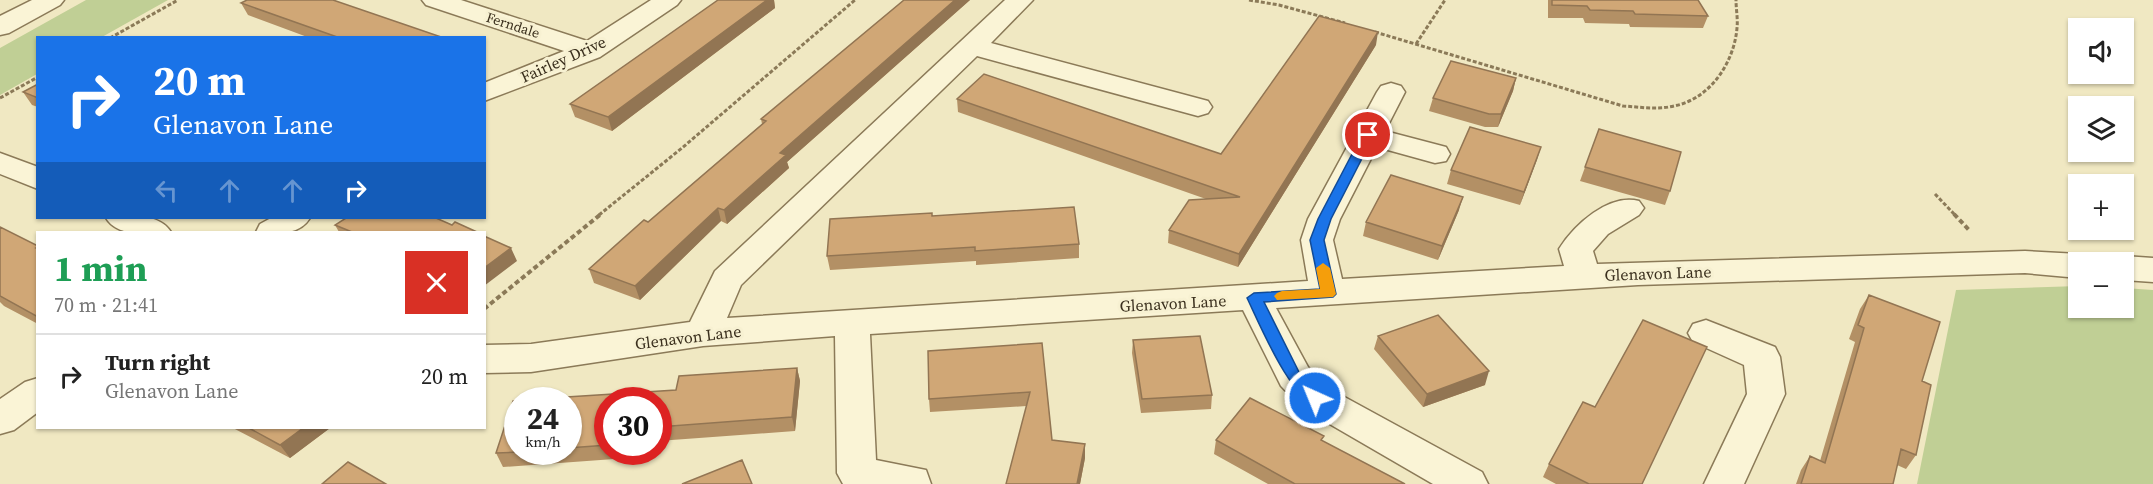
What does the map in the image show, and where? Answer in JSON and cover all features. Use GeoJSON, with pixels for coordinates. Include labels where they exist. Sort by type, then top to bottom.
{"type":"FeatureCollection","features":[{"type":"Feature","properties":{"kind":"street"},"geometry":{"type":"LineString","coordinates":[[0,27],[51,0]]}},
{"type":"Feature","properties":{"kind":"street","name":"Ferndale"},"geometry":{"type":"LineString","coordinates":[[435,0],[590,51]]}},
{"type":"Feature","properties":{"kind":"street","name":"Fairley Drive"},"geometry":{"type":"LineString","coordinates":[[486,92],[590,51],[668,0]]}},
{"type":"Feature","properties":{"kind":"street"},"geometry":{"type":"LineString","coordinates":[[703,333],[727,279],[1020,0]]}},
{"type":"Feature","properties":{"kind":"street"},"geometry":{"type":"LineString","coordinates":[[973,46],[1198,107]]}},
{"type":"Feature","properties":{"kind":"street"},"geometry":{"type":"LineString","coordinates":[[1328,294],[1317,240],[1324,219],[1391,92]]}},
{"type":"Feature","properties":{"kind":"street"},"geometry":{"type":"LineString","coordinates":[[1368,135],[1435,154]]}},
{"type":"Feature","properties":{"kind":"street"},"geometry":{"type":"LineString","coordinates":[[0,162],[36,178]]}},
{"type":"Feature","properties":{"kind":"street"},"geometry":{"type":"LineString","coordinates":[[1584,277],[1576,249],[1597,226],[1628,208]]}},
{"type":"Feature","properties":{"kind":"street"},"geometry":{"type":"LineString","coordinates":[[124,219],[153,231]]}},
{"type":"Feature","properties":{"kind":"street"},"geometry":{"type":"LineString","coordinates":[[274,231],[292,219]]}},
{"type":"Feature","properties":{"kind":"street","name":"Glenavon Lane"},"geometry":{"type":"LineString","coordinates":[[486,359],[531,358],[703,333],[1584,277],[1994,263],[2068,266]]}},
{"type":"Feature","properties":{"kind":"street"},"geometry":{"type":"LineString","coordinates":[[2134,269],[2153,270]]}},
{"type":"Feature","properties":{"kind":"street"},"geometry":{"type":"LineString","coordinates":[[1254,298],[1294,376],[1315,398],[1468,484]]}},
{"type":"Feature","properties":{"kind":"street"},"geometry":{"type":"LineString","coordinates":[[852,322],[857,473],[912,482]]}},
{"type":"Feature","properties":{"kind":"street"},"geometry":{"type":"LineString","coordinates":[[1706,333],[1762,357],[1766,394],[1724,484]]}},
{"type":"Feature","properties":{"kind":"street"},"geometry":{"type":"LineString","coordinates":[[0,419],[36,393]]}},
{"type":"Feature","properties":{"kind":"path"},"geometry":{"type":"LineString","coordinates":[[114,36],[178,0]]}},
{"type":"Feature","properties":{"kind":"path"},"geometry":{"type":"LineString","coordinates":[[486,307],[682,147],[855,0]]}},
{"type":"Feature","properties":{"kind":"path"},"geometry":{"type":"LineString","coordinates":[[1249,0],[1279,5],[1349,24]]}},
{"type":"Feature","properties":{"kind":"path"},"geometry":{"type":"LineString","coordinates":[[1416,44],[1445,0]]}},
{"type":"Feature","properties":{"kind":"path"},"geometry":{"type":"LineString","coordinates":[[1371,31],[1623,106],[1662,108],[1691,102],[1723,74],[1735,38],[1736,0]]}},
{"type":"Feature","properties":{"kind":"path"},"geometry":{"type":"LineString","coordinates":[[0,98],[36,78]]}},
{"type":"Feature","properties":{"kind":"path"},"geometry":{"type":"LineString","coordinates":[[1935,195],[1970,231],[1994,263]]}},
{"type":"Feature","properties":{"kind":"green space"},"geometry":{"type":"Polygon","coordinates":[[[86,0],[168,0],[104,36],[36,36],[36,75],[0,95],[0,48],[86,0]]]}},
{"type":"Feature","properties":{"kind":"green space"},"geometry":{"type":"Polygon","coordinates":[[[2068,286],[2068,318],[2134,318],[2134,289],[2153,290],[2153,484],[1917,484],[1956,290],[2068,286]]]}},
{"type":"Feature","properties":{"kind":"building"},"geometry":{"type":"Polygon","coordinates":[[[247,0],[333,0],[438,36],[334,36],[241,3],[247,0]]]}},
{"type":"Feature","properties":{"kind":"building"},"geometry":{"type":"Polygon","coordinates":[[[718,0],[767,0],[608,117],[570,104],[718,0]]]}},
{"type":"Feature","properties":{"kind":"building"},"geometry":{"type":"Polygon","coordinates":[[[904,0],[955,0],[780,153],[786,155],[724,210],[718,208],[635,286],[589,269],[644,220],[648,222],[766,121],[761,119],[904,0]]]}},
{"type":"Feature","properties":{"kind":"building"},"geometry":{"type":"Polygon","coordinates":[[[1552,0],[1698,0],[1708,16],[1590,10],[1587,6],[1552,5],[1552,0]]]}},
{"type":"Feature","properties":{"kind":"building"},"geometry":{"type":"Polygon","coordinates":[[[1319,16],[1378,32],[1239,254],[1169,230],[1189,200],[1240,197],[957,99],[984,74],[1221,154],[1319,16]]]}},
{"type":"Feature","properties":{"kind":"building"},"geometry":{"type":"Polygon","coordinates":[[[1451,61],[1516,78],[1501,114],[1489,114],[1433,98],[1451,61]]]}},
{"type":"Feature","properties":{"kind":"building"},"geometry":{"type":"Polygon","coordinates":[[[36,85],[36,97],[23,92],[36,85]]]}},
{"type":"Feature","properties":{"kind":"building"},"geometry":{"type":"Polygon","coordinates":[[[1470,127],[1541,147],[1524,192],[1451,170],[1470,127]]]}},
{"type":"Feature","properties":{"kind":"building"},"geometry":{"type":"Polygon","coordinates":[[[1599,129],[1681,152],[1670,191],[1585,167],[1599,129]]]}},
{"type":"Feature","properties":{"kind":"building"},"geometry":{"type":"Polygon","coordinates":[[[1391,175],[1463,197],[1442,246],[1366,222],[1391,175]]]}},
{"type":"Feature","properties":{"kind":"building"},"geometry":{"type":"Polygon","coordinates":[[[1074,207],[1079,244],[975,251],[975,247],[827,256],[830,219],[932,213],[932,216],[1074,207]]]}},
{"type":"Feature","properties":{"kind":"building"},"geometry":{"type":"Polygon","coordinates":[[[344,219],[438,219],[452,225],[455,222],[475,231],[350,231],[335,225],[344,219]]]}},
{"type":"Feature","properties":{"kind":"building"},"geometry":{"type":"Polygon","coordinates":[[[0,227],[36,245],[36,316],[0,296],[0,227]]]}},
{"type":"Feature","properties":{"kind":"building"},"geometry":{"type":"Polygon","coordinates":[[[486,237],[511,248],[486,267],[486,237]]]}},
{"type":"Feature","properties":{"kind":"building"},"geometry":{"type":"Polygon","coordinates":[[[1869,295],[1940,322],[1922,381],[1931,385],[1916,455],[1901,449],[1893,484],[1801,484],[1810,456],[1825,463],[1864,328],[1858,325],[1869,295]]]}},
{"type":"Feature","properties":{"kind":"building"},"geometry":{"type":"Polygon","coordinates":[[[1438,315],[1489,371],[1427,394],[1378,336],[1438,315]]]}},
{"type":"Feature","properties":{"kind":"building"},"geometry":{"type":"Polygon","coordinates":[[[1643,320],[1707,347],[1642,484],[1589,484],[1549,464],[1583,402],[1595,407],[1643,320]]]}},
{"type":"Feature","properties":{"kind":"building"},"geometry":{"type":"Polygon","coordinates":[[[1200,336],[1212,395],[1142,399],[1133,340],[1200,336]]]}},
{"type":"Feature","properties":{"kind":"building"},"geometry":{"type":"Polygon","coordinates":[[[1042,343],[1052,440],[1085,444],[1077,484],[1006,484],[1030,392],[929,399],[928,351],[1042,343]]]}},
{"type":"Feature","properties":{"kind":"building"},"geometry":{"type":"Polygon","coordinates":[[[797,368],[792,417],[672,426],[672,390],[676,390],[679,376],[797,368]]]}},
{"type":"Feature","properties":{"kind":"building"},"geometry":{"type":"Polygon","coordinates":[[[594,395],[594,446],[582,447],[582,396],[594,395]]]}},
{"type":"Feature","properties":{"kind":"building"},"geometry":{"type":"Polygon","coordinates":[[[1250,398],[1324,436],[1321,440],[1405,484],[1295,484],[1216,440],[1250,398]]]}},
{"type":"Feature","properties":{"kind":"building"},"geometry":{"type":"Polygon","coordinates":[[[251,429],[302,429],[280,445],[251,429]]]}},
{"type":"Feature","properties":{"kind":"building"},"geometry":{"type":"Polygon","coordinates":[[[504,429],[504,453],[496,453],[504,429]]]}},
{"type":"Feature","properties":{"kind":"building"},"geometry":{"type":"Polygon","coordinates":[[[742,460],[752,484],[682,484],[742,460]]]}},
{"type":"Feature","properties":{"kind":"building"},"geometry":{"type":"Polygon","coordinates":[[[348,462],[386,484],[322,484],[348,462]]]}},
{"type":"Feature","properties":{"kind":"slow traffic"},"geometry":{"type":"LineString","coordinates":[[1282,296],[1328,294],[1323,268]]}},
{"type":"Feature","properties":{"kind":"route"},"geometry":{"type":"LineString","coordinates":[[1315,398],[1294,376],[1254,298],[1328,294],[1317,240],[1324,219],[1368,135]]}}]}
